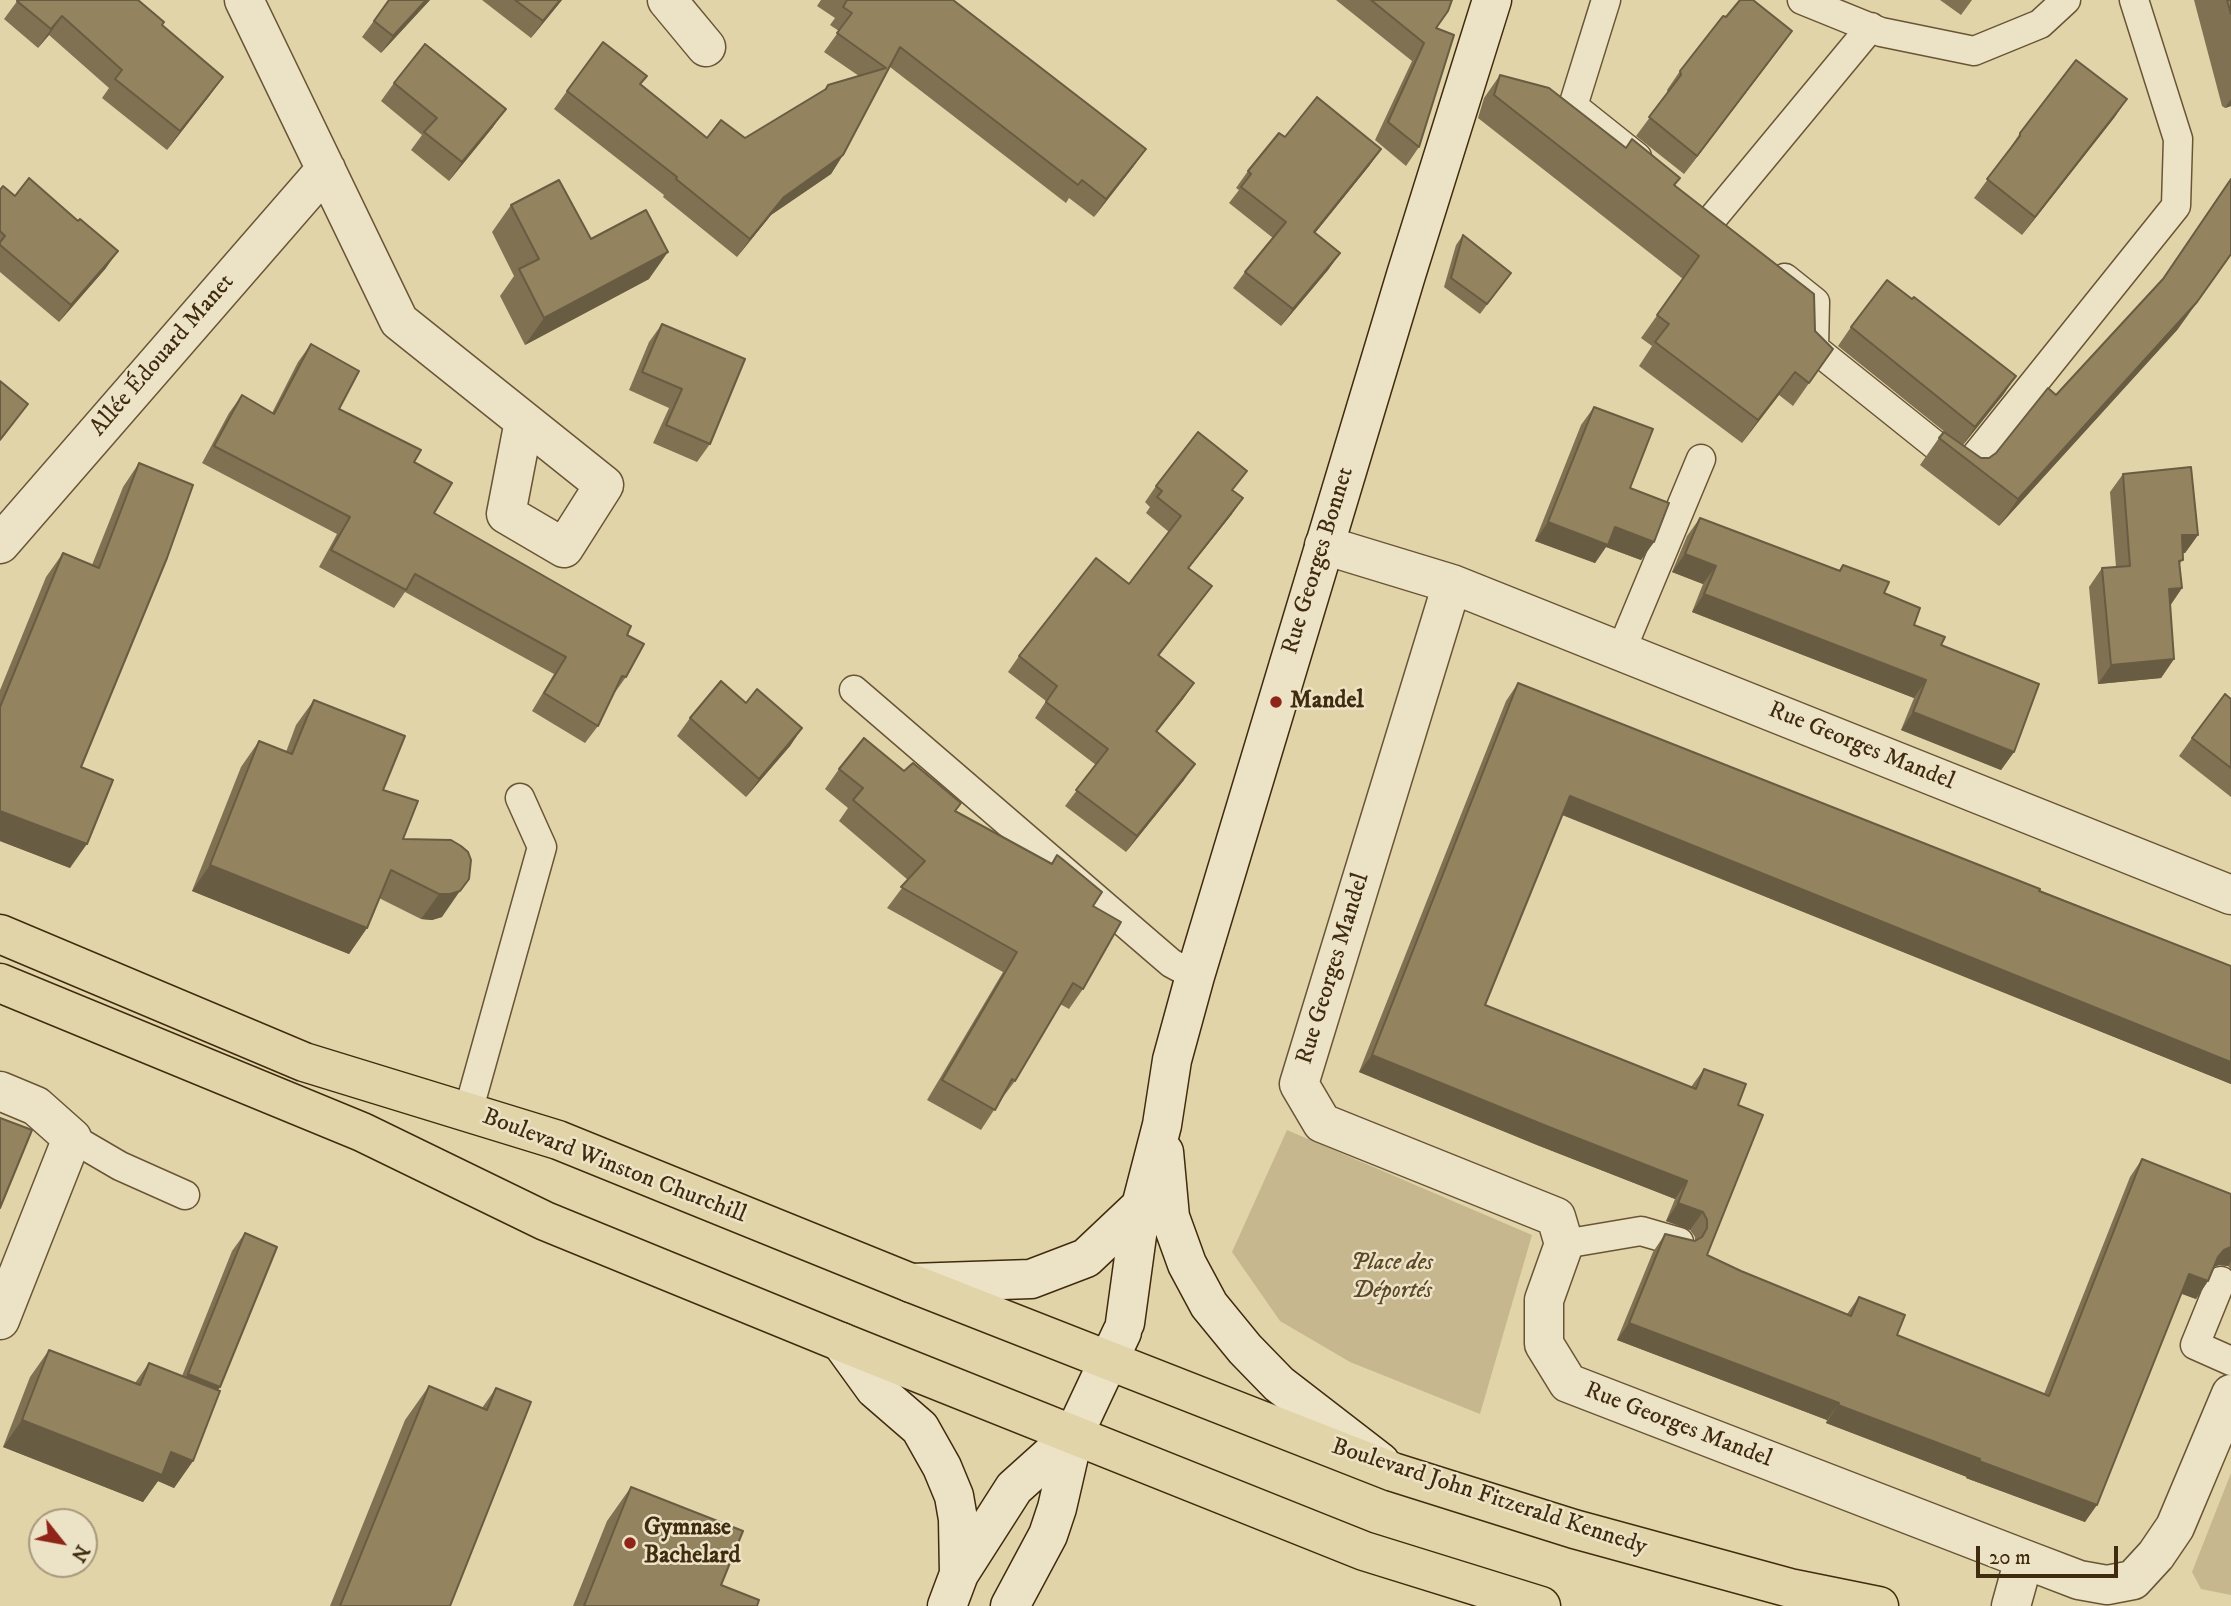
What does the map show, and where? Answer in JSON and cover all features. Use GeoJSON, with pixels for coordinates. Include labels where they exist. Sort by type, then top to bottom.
{"type":"FeatureCollection","features":[{"type":"Feature","properties":{"kind":"main road","name":"Boulevard Winston Churchill"},"geometry":{"type":"LineString","coordinates":[[0,934],[304,1062],[558,1140],[1108,1360]]}},
{"type":"Feature","properties":{"kind":"main road"},"geometry":{"type":"LineString","coordinates":[[0,983],[362,1132],[545,1221],[841,1342],[1364,1551],[1541,1606]]}},
{"type":"Feature","properties":{"kind":"main road","name":"Boulevard John Fitzerald Kennedy"},"geometry":{"type":"LineString","coordinates":[[1108,1360],[1393,1472],[1588,1533],[1790,1588],[1879,1606]]}},
{"type":"Feature","properties":{"kind":"street"},"geometry":{"type":"LineString","coordinates":[[244,0],[399,321],[524,421]]}},
{"type":"Feature","properties":{"kind":"street"},"geometry":{"type":"LineString","coordinates":[[667,0],[706,47]]}},
{"type":"Feature","properties":{"kind":"street","name":"Rue Georges Bonnet"},"geometry":{"type":"LineString","coordinates":[[1074,1434],[1125,1323],[1155,1212],[1162,1125],[1172,1060],[1195,976],[1489,2]]}},
{"type":"Feature","properties":{"kind":"street","name":"Allée Édouard Manet"},"geometry":{"type":"LineString","coordinates":[[0,544],[326,169]]}},
{"type":"Feature","properties":{"kind":"street","name":"Rue Georges Mandel"},"geometry":{"type":"LineString","coordinates":[[1324,545],[1452,584],[2231,895]]}},
{"type":"Feature","properties":{"kind":"street","name":"Rue Georges Mandel"},"geometry":{"type":"LineString","coordinates":[[1452,584],[1299,1084],[1322,1123],[1556,1217],[1564,1244],[1544,1300],[1544,1344],[1568,1383],[2079,1580],[2132,1593],[2175,1527],[2231,1394]]}},
{"type":"Feature","properties":{"kind":"street"},"geometry":{"type":"LineString","coordinates":[[0,1091],[36,1106],[72,1138],[0,1320]]}},
{"type":"Feature","properties":{"kind":"street"},"geometry":{"type":"LineString","coordinates":[[911,1283],[1031,1279],[1086,1258],[1155,1212],[1209,1304],[1245,1349],[1279,1384],[1393,1472]]}},
{"type":"Feature","properties":{"kind":"street"},"geometry":{"type":"LineString","coordinates":[[841,1342],[875,1389],[920,1428],[942,1467],[954,1496],[958,1519],[953,1590]]}},
{"type":"Feature","properties":{"kind":"street"},"geometry":{"type":"LineString","coordinates":[[953,1590],[1014,1488],[1074,1434]]}},
{"type":"Feature","properties":{"kind":"street"},"geometry":{"type":"LineString","coordinates":[[1010,1606],[1048,1535],[1074,1434]]}},
{"type":"Feature","properties":{"kind":"street"},"geometry":{"type":"LineString","coordinates":[[2011,1606],[2024,1559]]}},
{"type":"Feature","properties":{"kind":"lane"},"geometry":{"type":"LineString","coordinates":[[1606,0],[1573,106],[1659,175]]}},
{"type":"Feature","properties":{"kind":"lane"},"geometry":{"type":"LineString","coordinates":[[1802,0],[1881,32],[1974,51],[2040,24],[2066,0]]}},
{"type":"Feature","properties":{"kind":"lane"},"geometry":{"type":"LineString","coordinates":[[1763,261],[1815,302],[1814,348],[1965,468],[2176,206],[2178,139],[2134,0]]}},
{"type":"Feature","properties":{"kind":"lane"},"geometry":{"type":"LineString","coordinates":[[1712,218],[1871,27]]}},
{"type":"Feature","properties":{"kind":"lane"},"geometry":{"type":"LineString","coordinates":[[1621,651],[1701,459]]}},
{"type":"Feature","properties":{"kind":"lane"},"geometry":{"type":"LineString","coordinates":[[855,690],[1171,964],[1195,976]]}},
{"type":"Feature","properties":{"kind":"lane"},"geometry":{"type":"LineString","coordinates":[[468,1112],[542,847],[520,798]]}},
{"type":"Feature","properties":{"kind":"lane"},"geometry":{"type":"LineString","coordinates":[[72,1138],[120,1166],[185,1195]]}},
{"type":"Feature","properties":{"kind":"lane"},"geometry":{"type":"LineString","coordinates":[[1564,1244],[1641,1231],[1679,1242]]}},
{"type":"Feature","properties":{"kind":"lane"},"geometry":{"type":"LineString","coordinates":[[2221,1281],[2195,1345],[2231,1361]]}},
{"type":"Feature","properties":{"kind":"green space","name":"Place des Déportés"},"geometry":{"type":"Polygon","coordinates":[[[1287,1130],[1532,1235],[1480,1414],[1350,1362],[1280,1321],[1232,1252],[1287,1130]]]}},
{"type":"Feature","properties":{"kind":"green space"},"geometry":{"type":"Polygon","coordinates":[[[2231,1473],[2231,1595],[2201,1589],[2192,1572],[2231,1473]]]}},
{"type":"Feature","properties":{"kind":"building"},"geometry":{"type":"Polygon","coordinates":[[[18,0],[138,0],[164,22],[162,25],[223,77],[180,131],[115,79],[122,70],[62,16],[51,29],[18,0]]]}},
{"type":"Feature","properties":{"kind":"building"},"geometry":{"type":"Polygon","coordinates":[[[389,0],[426,0],[393,36],[374,21],[389,0]]]}},
{"type":"Feature","properties":{"kind":"building"},"geometry":{"type":"Polygon","coordinates":[[[515,0],[560,0],[543,21],[515,0]]]}},
{"type":"Feature","properties":{"kind":"building"},"geometry":{"type":"Polygon","coordinates":[[[847,0],[953,0],[1146,149],[1106,199],[1082,180],[1078,185],[900,47],[843,155],[784,197],[750,239],[676,179],[677,177],[567,91],[603,42],[647,76],[640,84],[707,138],[721,120],[745,138],[826,89],[828,85],[886,68],[837,33],[852,13],[843,7],[847,0]]]}},
{"type":"Feature","properties":{"kind":"building"},"geometry":{"type":"Polygon","coordinates":[[[1371,0],[1452,0],[1436,28],[1454,35],[1419,147],[1388,122],[1424,43],[1371,0]]]}},
{"type":"Feature","properties":{"kind":"building"},"geometry":{"type":"Polygon","coordinates":[[[1740,0],[1753,0],[1792,31],[1697,156],[1649,117],[1681,75],[1680,71],[1723,16],[1726,17],[1740,0]]]}},
{"type":"Feature","properties":{"kind":"building"},"geometry":{"type":"Polygon","coordinates":[[[425,44],[506,109],[462,162],[424,132],[437,118],[394,83],[425,44]]]}},
{"type":"Feature","properties":{"kind":"building"},"geometry":{"type":"Polygon","coordinates":[[[2076,60],[2127,99],[2035,217],[1987,179],[2076,60]]]}},
{"type":"Feature","properties":{"kind":"building"},"geometry":{"type":"Polygon","coordinates":[[[1500,75],[1549,88],[1626,148],[1632,139],[1680,178],[1674,185],[1814,294],[1815,331],[1833,349],[1809,383],[1795,372],[1758,420],[1655,342],[1669,324],[1657,315],[1699,256],[1494,95],[1500,75]]]}},
{"type":"Feature","properties":{"kind":"building"},"geometry":{"type":"Polygon","coordinates":[[[1317,97],[1381,149],[1314,232],[1340,253],[1293,309],[1245,272],[1286,222],[1241,187],[1251,174],[1248,171],[1279,133],[1285,137],[1317,97]]]}},
{"type":"Feature","properties":{"kind":"building"},"geometry":{"type":"Polygon","coordinates":[[[29,178],[78,221],[80,219],[118,251],[71,305],[0,245],[5,236],[0,231],[0,190],[3,186],[15,196],[29,178]]]}},
{"type":"Feature","properties":{"kind":"building"},"geometry":{"type":"Polygon","coordinates":[[[2231,179],[2231,254],[2197,302],[2018,499],[1939,438],[1944,432],[1981,458],[1989,458],[1996,453],[2048,388],[2056,395],[2163,279],[2231,179]]]}},
{"type":"Feature","properties":{"kind":"building"},"geometry":{"type":"Polygon","coordinates":[[[559,180],[591,239],[646,210],[668,252],[544,318],[519,269],[539,259],[511,205],[559,180]]]}},
{"type":"Feature","properties":{"kind":"building"},"geometry":{"type":"Polygon","coordinates":[[[1463,235],[1511,273],[1487,304],[1451,278],[1463,235]]]}},
{"type":"Feature","properties":{"kind":"building"},"geometry":{"type":"Polygon","coordinates":[[[1887,280],[1912,299],[1914,297],[2016,376],[1975,427],[1851,327],[1887,280]]]}},
{"type":"Feature","properties":{"kind":"building"},"geometry":{"type":"Polygon","coordinates":[[[662,324],[745,359],[710,444],[666,425],[682,389],[642,372],[662,324]]]}},
{"type":"Feature","properties":{"kind":"building"},"geometry":{"type":"Polygon","coordinates":[[[311,344],[359,371],[339,409],[421,450],[414,462],[452,483],[434,513],[631,626],[627,635],[644,644],[626,677],[622,676],[598,726],[544,693],[566,657],[415,574],[406,590],[331,550],[350,517],[214,446],[242,395],[274,414],[311,344]]]}},
{"type":"Feature","properties":{"kind":"building"},"geometry":{"type":"Polygon","coordinates":[[[0,381],[28,404],[0,440],[0,381]]]}},
{"type":"Feature","properties":{"kind":"building"},"geometry":{"type":"Polygon","coordinates":[[[1594,407],[1653,429],[1630,488],[1669,503],[1654,542],[1615,527],[1608,545],[1548,522],[1594,407]]]}},
{"type":"Feature","properties":{"kind":"building"},"geometry":{"type":"Polygon","coordinates":[[[1198,432],[1247,471],[1232,490],[1243,498],[1188,568],[1212,586],[1158,655],[1194,683],[1156,731],[1195,764],[1137,836],[1076,790],[1108,749],[1046,702],[1057,686],[1019,656],[1096,558],[1129,584],[1181,516],[1157,497],[1162,491],[1156,486],[1198,432]]]}},
{"type":"Feature","properties":{"kind":"building"},"geometry":{"type":"Polygon","coordinates":[[[139,463],[193,485],[167,558],[81,767],[113,780],[87,844],[0,811],[0,707],[63,553],[99,568],[139,463]]]}},
{"type":"Feature","properties":{"kind":"building"},"geometry":{"type":"Polygon","coordinates":[[[2191,467],[2198,535],[2182,535],[2183,560],[2179,561],[2182,588],[2169,589],[2174,659],[2111,665],[2102,568],[2130,566],[2123,474],[2191,467]]]}},
{"type":"Feature","properties":{"kind":"building"},"geometry":{"type":"Polygon","coordinates":[[[1700,518],[1840,571],[1843,565],[1889,582],[1884,593],[1920,608],[1914,625],[1945,637],[1941,645],[2039,684],[2014,752],[1913,712],[1926,680],[1704,594],[1716,566],[1685,554],[1700,518]]]}},
{"type":"Feature","properties":{"kind":"building"},"geometry":{"type":"Polygon","coordinates":[[[721,681],[746,703],[757,689],[802,728],[759,779],[690,718],[721,681]]]}},
{"type":"Feature","properties":{"kind":"building"},"geometry":{"type":"Polygon","coordinates":[[[1518,683],[2231,966],[2231,1062],[1570,796],[1485,1005],[1696,1089],[1704,1069],[1746,1084],[1738,1105],[1763,1115],[1707,1255],[1851,1316],[1859,1297],[1905,1315],[1897,1335],[2049,1396],[2142,1159],[2231,1194],[2231,1247],[2218,1257],[2208,1281],[2189,1274],[2097,1505],[1629,1323],[1665,1234],[1695,1241],[1702,1237],[1707,1228],[1703,1212],[1678,1203],[1687,1181],[1372,1055],[1518,683]]]}},
{"type":"Feature","properties":{"kind":"building"},"geometry":{"type":"Polygon","coordinates":[[[2225,694],[2231,699],[2231,768],[2192,738],[2225,694]]]}},
{"type":"Feature","properties":{"kind":"building"},"geometry":{"type":"Polygon","coordinates":[[[314,700],[405,736],[383,790],[418,801],[403,839],[451,840],[468,852],[471,860],[469,879],[460,891],[439,894],[391,870],[367,928],[210,865],[259,741],[292,754],[314,700]]]}},
{"type":"Feature","properties":{"kind":"building"},"geometry":{"type":"Polygon","coordinates":[[[864,738],[904,771],[913,763],[961,803],[955,811],[1052,864],[1057,855],[1102,892],[1093,906],[1121,922],[1083,989],[1073,983],[995,1110],[942,1080],[1017,952],[901,887],[925,861],[853,800],[863,788],[839,769],[864,738]]]}},
{"type":"Feature","properties":{"kind":"building"},"geometry":{"type":"Polygon","coordinates":[[[0,1118],[32,1130],[0,1208],[0,1118]]]}},
{"type":"Feature","properties":{"kind":"building"},"geometry":{"type":"Polygon","coordinates":[[[245,1233],[277,1247],[220,1387],[188,1374],[245,1233]]]}},
{"type":"Feature","properties":{"kind":"building"},"geometry":{"type":"Polygon","coordinates":[[[49,1350],[140,1385],[149,1363],[220,1391],[193,1461],[171,1452],[162,1475],[22,1420],[49,1350]]]}},
{"type":"Feature","properties":{"kind":"building"},"geometry":{"type":"Polygon","coordinates":[[[429,1386],[487,1410],[496,1388],[531,1402],[450,1606],[340,1606],[429,1386]]]}},
{"type":"Feature","properties":{"kind":"building"},"geometry":{"type":"Polygon","coordinates":[[[631,1487],[743,1531],[721,1585],[759,1600],[757,1606],[584,1606],[631,1487]]]}},
{"type":"Feature","properties":{"kind":"place","name":"Mandel"},"geometry":{"type":"Point","coordinates":[1276,702]}},
{"type":"Feature","properties":{"kind":"place","name":"Gymnase Bachelard"},"geometry":{"type":"Point","coordinates":[630,1543]}}]}
